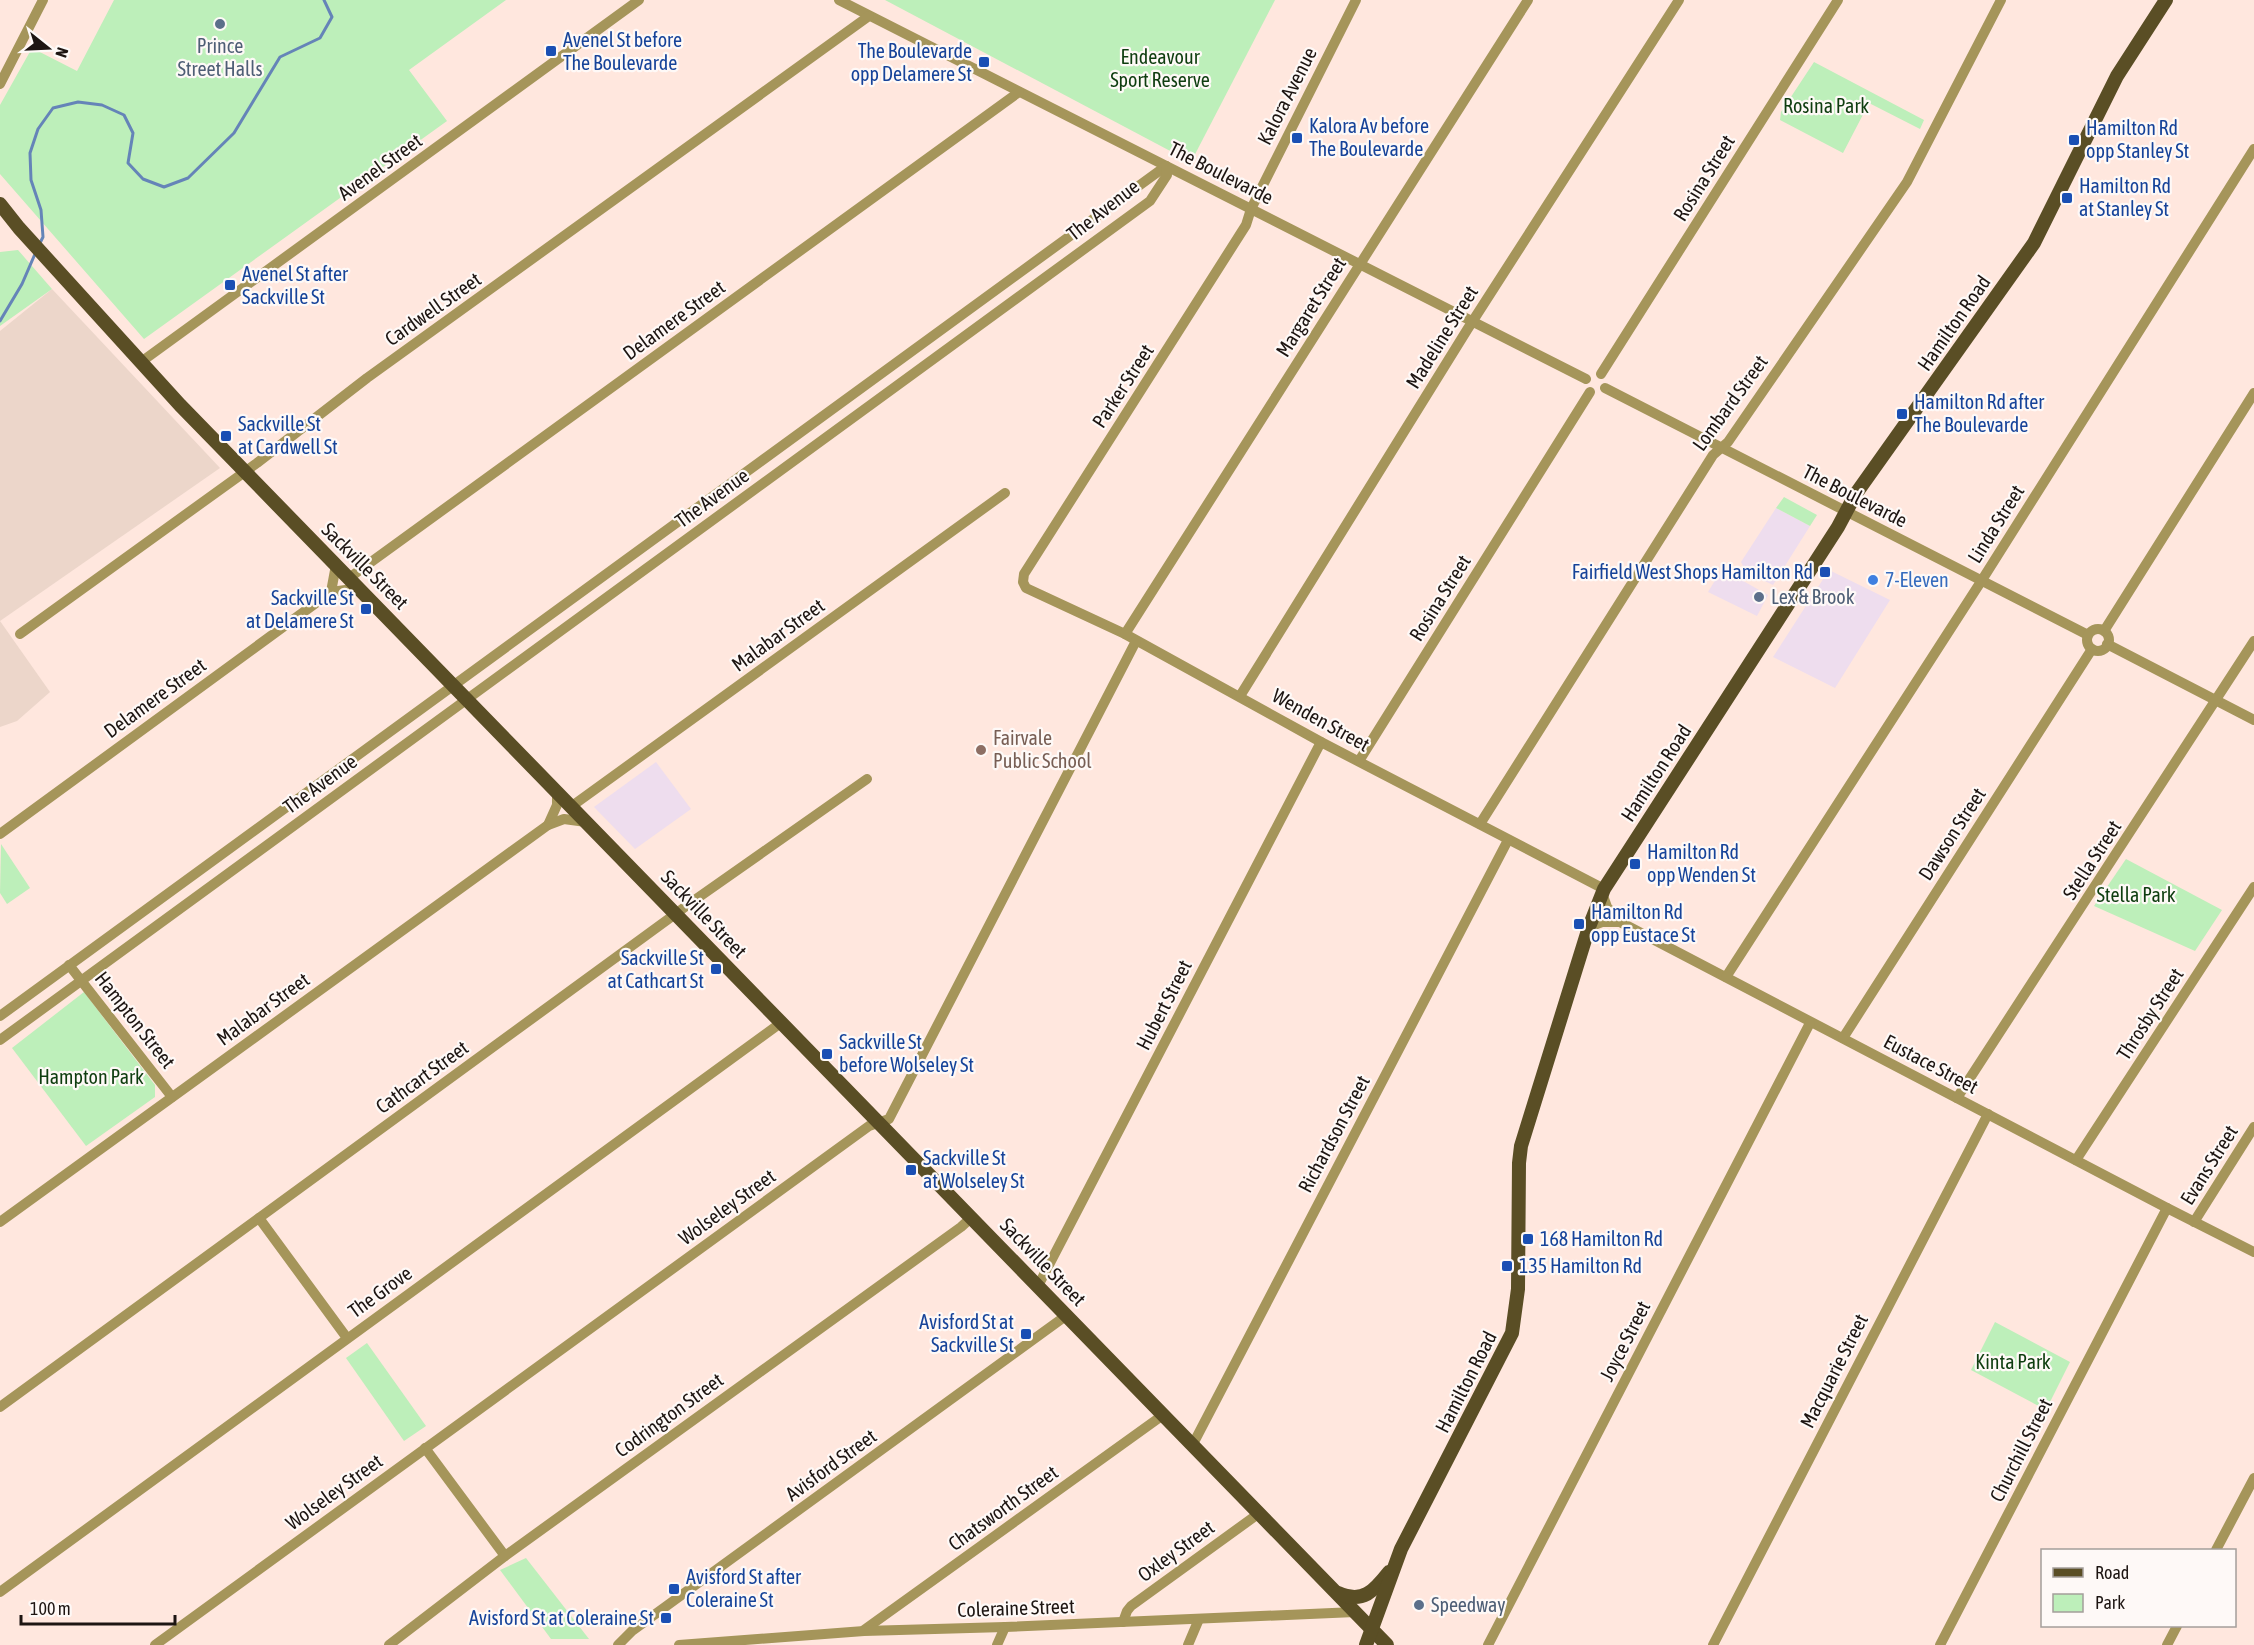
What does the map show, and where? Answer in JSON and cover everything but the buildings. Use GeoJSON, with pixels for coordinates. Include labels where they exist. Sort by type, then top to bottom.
{"type":"FeatureCollection","features":[{"type":"Feature","properties":{"kind":"main road","name":"Hamilton Road"},"geometry":{"type":"LineString","coordinates":[[1366,1645],[1401,1549],[1512,1333],[1518,1289],[1521,1146],[1589,927],[1603,891],[1717,716],[1857,491],[2034,243],[2117,76],[2166,0]]}},
{"type":"Feature","properties":{"kind":"main road","name":"Sackville Street"},"geometry":{"type":"LineString","coordinates":[[0,204],[19,228],[141,362],[245,471],[1387,1645]]}},
{"type":"Feature","properties":{"kind":"main road"},"geometry":{"type":"LineString","coordinates":[[1336,1592],[1353,1598],[1368,1594],[1388,1573],[1401,1549]]}},
{"type":"Feature","properties":{"kind":"street"},"geometry":{"type":"LineString","coordinates":[[0,84],[44,0]]}},
{"type":"Feature","properties":{"kind":"street","name":"Avenel Street"},"geometry":{"type":"LineString","coordinates":[[141,362],[639,0]]}},
{"type":"Feature","properties":{"kind":"street","name":"The Boulevarde"},"geometry":{"type":"LineString","coordinates":[[839,0],[1586,379]]}},
{"type":"Feature","properties":{"kind":"street","name":"Kalora Avenue"},"geometry":{"type":"LineString","coordinates":[[1251,209],[1356,0]]}},
{"type":"Feature","properties":{"kind":"street","name":"Margaret Street"},"geometry":{"type":"LineString","coordinates":[[1125,634],[1528,0]]}},
{"type":"Feature","properties":{"kind":"street","name":"Madeline Street"},"geometry":{"type":"LineString","coordinates":[[1240,696],[1678,0]]}},
{"type":"Feature","properties":{"kind":"street","name":"Rosina Street"},"geometry":{"type":"LineString","coordinates":[[1601,375],[1838,0]]}},
{"type":"Feature","properties":{"kind":"street","name":"Lombard Street"},"geometry":{"type":"LineString","coordinates":[[1480,824],[1707,465],[1720,448],[1728,442],[1907,182],[2001,0]]}},
{"type":"Feature","properties":{"kind":"street","name":"Cardwell Street"},"geometry":{"type":"LineString","coordinates":[[20,634],[245,471],[367,378],[869,16]]}},
{"type":"Feature","properties":{"kind":"street","name":"Delamere Street"},"geometry":{"type":"LineString","coordinates":[[349,578],[1019,92]]}},
{"type":"Feature","properties":{"kind":"street","name":"Linda Street"},"geometry":{"type":"LineString","coordinates":[[1726,977],[1982,580],[2254,149]]}},
{"type":"Feature","properties":{"kind":"street","name":"The Avenue"},"geometry":{"type":"LineString","coordinates":[[0,1016],[1166,166]]}},
{"type":"Feature","properties":{"kind":"street","name":"The Avenue"},"geometry":{"type":"LineString","coordinates":[[0,1040],[1150,201],[1167,176],[1166,166]]}},
{"type":"Feature","properties":{"kind":"street","name":"Parker Street"},"geometry":{"type":"LineString","coordinates":[[1023,582],[1024,574],[1249,221],[1251,209]]}},
{"type":"Feature","properties":{"kind":"street"},"geometry":{"type":"LineString","coordinates":[[1591,374],[1601,375],[1606,382],[1605,388],[1600,393],[1590,392],[1586,386],[1586,379],[1591,374]]}},
{"type":"Feature","properties":{"kind":"street","name":"The Boulevarde"},"geometry":{"type":"LineString","coordinates":[[1605,388],[2088,635]]}},
{"type":"Feature","properties":{"kind":"street","name":"Rosina Street"},"geometry":{"type":"LineString","coordinates":[[1359,761],[1590,392]]}},
{"type":"Feature","properties":{"kind":"street"},"geometry":{"type":"LineString","coordinates":[[2104,631],[2254,393]]}},
{"type":"Feature","properties":{"kind":"street","name":"Malabar Street"},"geometry":{"type":"LineString","coordinates":[[573,806],[1005,493]]}},
{"type":"Feature","properties":{"kind":"street"},"geometry":{"type":"LineString","coordinates":[[331,592],[336,565]]}},
{"type":"Feature","properties":{"kind":"street","name":"Wenden Street"},"geometry":{"type":"LineString","coordinates":[[1023,582],[1026,588],[1125,634],[1321,742],[1603,891]]}},
{"type":"Feature","properties":{"kind":"street","name":"Delamere Street"},"geometry":{"type":"LineString","coordinates":[[0,834],[331,592],[360,588]]}},
{"type":"Feature","properties":{"kind":"street"},"geometry":{"type":"LineString","coordinates":[[2097,629],[2104,631],[2108,636],[2108,645],[2101,650],[2092,649],[2088,644],[2088,635],[2097,629]]}},
{"type":"Feature","properties":{"kind":"street","name":"Wolseley Street"},"geometry":{"type":"LineString","coordinates":[[155,1645],[869,1126],[889,1119],[1136,641]]}},
{"type":"Feature","properties":{"kind":"street","name":"Stella Street"},"geometry":{"type":"LineString","coordinates":[[1958,1098],[2254,641]]}},
{"type":"Feature","properties":{"kind":"street"},"geometry":{"type":"LineString","coordinates":[[2108,645],[2254,720]]}},
{"type":"Feature","properties":{"kind":"street","name":"Dawson Street"},"geometry":{"type":"LineString","coordinates":[[1843,1038],[2092,649]]}},
{"type":"Feature","properties":{"kind":"street","name":"Hubert Street"},"geometry":{"type":"LineString","coordinates":[[1038,1286],[1321,742]]}},
{"type":"Feature","properties":{"kind":"street","name":"Cathcart Street"},"geometry":{"type":"LineString","coordinates":[[0,1407],[677,914],[867,779]]}},
{"type":"Feature","properties":{"kind":"street"},"geometry":{"type":"LineString","coordinates":[[548,825],[557,805],[557,790]]}},
{"type":"Feature","properties":{"kind":"street","name":"Malabar Street"},"geometry":{"type":"LineString","coordinates":[[0,1222],[548,825],[564,819],[587,822]]}},
{"type":"Feature","properties":{"kind":"street","name":"Richardson Street"},"geometry":{"type":"LineString","coordinates":[[1192,1446],[1508,840]]}},
{"type":"Feature","properties":{"kind":"street","name":"Throsby Street"},"geometry":{"type":"LineString","coordinates":[[2076,1160],[2254,887]]}},
{"type":"Feature","properties":{"kind":"street"},"geometry":{"type":"LineString","coordinates":[[1603,891],[1607,907],[1620,922]]}},
{"type":"Feature","properties":{"kind":"street"},"geometry":{"type":"LineString","coordinates":[[1589,927],[1602,922],[1620,922]]}},
{"type":"Feature","properties":{"kind":"street","name":"Eustace Street"},"geometry":{"type":"LineString","coordinates":[[1620,922],[1810,1023],[2254,1252]]}},
{"type":"Feature","properties":{"kind":"street","name":"Hampton Street"},"geometry":{"type":"LineString","coordinates":[[69,965],[172,1097]]}},
{"type":"Feature","properties":{"kind":"street","name":"The Grove"},"geometry":{"type":"LineString","coordinates":[[0,1592],[782,1022]]}},
{"type":"Feature","properties":{"kind":"street","name":"Joyce Street"},"geometry":{"type":"LineString","coordinates":[[1488,1645],[1810,1023]]}},
{"type":"Feature","properties":{"kind":"street","name":"Macquarie Street"},"geometry":{"type":"LineString","coordinates":[[1713,1645],[1988,1114]]}},
{"type":"Feature","properties":{"kind":"street","name":"Evans Street"},"geometry":{"type":"LineString","coordinates":[[2194,1222],[2254,1127]]}},
{"type":"Feature","properties":{"kind":"street","name":"Churchill Street"},"geometry":{"type":"LineString","coordinates":[[1940,1645],[2167,1208]]}},
{"type":"Feature","properties":{"kind":"street","name":"Codrington Street"},"geometry":{"type":"LineString","coordinates":[[390,1645],[505,1556],[972,1217]]}},
{"type":"Feature","properties":{"kind":"street"},"geometry":{"type":"LineString","coordinates":[[259,1218],[347,1338]]}},
{"type":"Feature","properties":{"kind":"street","name":"Avisford Street"},"geometry":{"type":"LineString","coordinates":[[618,1645],[632,1631],[1067,1315]]}},
{"type":"Feature","properties":{"kind":"street","name":"Chatsworth Street"},"geometry":{"type":"LineString","coordinates":[[864,1631],[1163,1415]]}},
{"type":"Feature","properties":{"kind":"street"},"geometry":{"type":"LineString","coordinates":[[425,1448],[505,1556]]}},
{"type":"Feature","properties":{"kind":"street"},"geometry":{"type":"LineString","coordinates":[[2217,1549],[2254,1478]]}},
{"type":"Feature","properties":{"kind":"street","name":"Oxley Street"},"geometry":{"type":"LineString","coordinates":[[1123,1622],[1126,1611],[1131,1606],[1258,1514]]}},
{"type":"Feature","properties":{"kind":"street","name":"Coleraine Street"},"geometry":{"type":"LineString","coordinates":[[679,1645],[864,1631],[1354,1612]]}},
{"type":"Feature","properties":{"kind":"street"},"geometry":{"type":"LineString","coordinates":[[1188,1645],[1199,1619]]}},
{"type":"Feature","properties":{"kind":"street"},"geometry":{"type":"LineString","coordinates":[[997,1645],[1005,1627]]}},
{"type":"Feature","properties":{"kind":"street"},"geometry":{"type":"LineString","coordinates":[[2167,1645],[2176,1627]]}},
{"type":"Feature","properties":{"kind":"shaded area"},"geometry":{"type":"Polygon","coordinates":[[[52,289],[220,468],[0,621],[0,331],[52,289]]]}},
{"type":"Feature","properties":{"kind":"shaded area"},"geometry":{"type":"Polygon","coordinates":[[[1776,508],[1810,526],[1773,585],[1746,572],[1741,562],[1776,508]]]}},
{"type":"Feature","properties":{"kind":"shaded area"},"geometry":{"type":"Polygon","coordinates":[[[1722,569],[1768,595],[1757,616],[1708,592],[1722,569]]]}},
{"type":"Feature","properties":{"kind":"shaded area"},"geometry":{"type":"Polygon","coordinates":[[[1829,570],[1890,600],[1835,688],[1773,657],[1829,570]]]}},
{"type":"Feature","properties":{"kind":"shaded area"},"geometry":{"type":"Polygon","coordinates":[[[0,621],[50,692],[17,721],[0,727],[0,621]]]}},
{"type":"Feature","properties":{"kind":"shaded area"},"geometry":{"type":"Polygon","coordinates":[[[656,762],[691,809],[635,849],[594,807],[656,762]]]}},
{"type":"Feature","properties":{"kind":"green space"},"geometry":{"type":"Polygon","coordinates":[[[114,0],[506,0],[409,70],[447,121],[144,339],[0,174],[0,105],[32,48],[77,71],[114,0]]]}},
{"type":"Feature","properties":{"kind":"green space","name":"Endeavour Sport Reserve"},"geometry":{"type":"Polygon","coordinates":[[[885,0],[1275,0],[1191,162],[885,0]]]}},
{"type":"Feature","properties":{"kind":"green space","name":"Rosina Park"},"geometry":{"type":"Polygon","coordinates":[[[1814,62],[1924,120],[1920,129],[1869,103],[1843,153],[1780,120],[1781,112],[1814,62]]]}},
{"type":"Feature","properties":{"kind":"green space"},"geometry":{"type":"Polygon","coordinates":[[[18,250],[52,289],[0,326],[0,252],[18,250]]]}},
{"type":"Feature","properties":{"kind":"green space"},"geometry":{"type":"Polygon","coordinates":[[[1784,497],[1817,515],[1810,526],[1776,508],[1784,497]]]}},
{"type":"Feature","properties":{"kind":"green space"},"geometry":{"type":"Polygon","coordinates":[[[1,844],[30,888],[7,904],[0,893],[1,844]]]}},
{"type":"Feature","properties":{"kind":"green space","name":"Stella Park"},"geometry":{"type":"Polygon","coordinates":[[[2126,859],[2222,910],[2195,951],[2094,906],[2126,859]]]}},
{"type":"Feature","properties":{"kind":"green space","name":"Hampton Park"},"geometry":{"type":"Polygon","coordinates":[[[84,992],[155,1085],[155,1097],[86,1146],[12,1048],[84,992]]]}},
{"type":"Feature","properties":{"kind":"green space","name":"Kinta Park"},"geometry":{"type":"Polygon","coordinates":[[[1995,1322],[2070,1362],[2046,1410],[1971,1370],[1995,1322]]]}},
{"type":"Feature","properties":{"kind":"green space"},"geometry":{"type":"Polygon","coordinates":[[[367,1343],[426,1426],[404,1441],[346,1358],[367,1343]]]}},
{"type":"Feature","properties":{"kind":"green space"},"geometry":{"type":"Polygon","coordinates":[[[526,1558],[589,1639],[551,1639],[500,1570],[526,1558]]]}},
{"type":"Feature","properties":{"kind":"waterway"},"geometry":{"type":"LineString","coordinates":[[39,245],[43,237],[41,210],[31,180],[30,153],[38,129],[53,108],[78,102],[102,105],[124,115],[133,133],[128,163],[143,179],[164,187],[188,178],[234,133],[280,57],[320,38],[332,17],[324,0]]}},
{"type":"Feature","properties":{"kind":"waterway"},"geometry":{"type":"LineString","coordinates":[[0,321],[22,284],[35,254]]}},
{"type":"Feature","properties":{"kind":"place","name":"Prince Street Halls"},"geometry":{"type":"Point","coordinates":[220,24]}},
{"type":"Feature","properties":{"kind":"place","name":"Avenel St before The Boulevarde"},"geometry":{"type":"Point","coordinates":[551,51]}},
{"type":"Feature","properties":{"kind":"place","name":"The Boulevarde opp Delamere St"},"geometry":{"type":"Point","coordinates":[984,62]}},
{"type":"Feature","properties":{"kind":"place","name":"Kalora Av before The Boulevarde"},"geometry":{"type":"Point","coordinates":[1297,138]}},
{"type":"Feature","properties":{"kind":"place","name":"Hamilton Rd opp Stanley St"},"geometry":{"type":"Point","coordinates":[2074,140]}},
{"type":"Feature","properties":{"kind":"place","name":"Hamilton Rd at Stanley St"},"geometry":{"type":"Point","coordinates":[2067,198]}},
{"type":"Feature","properties":{"kind":"place","name":"Avenel St after Sackville St"},"geometry":{"type":"Point","coordinates":[230,285]}},
{"type":"Feature","properties":{"kind":"place","name":"Hamilton Rd after The Boulevarde"},"geometry":{"type":"Point","coordinates":[1902,414]}},
{"type":"Feature","properties":{"kind":"place","name":"Sackville St at Cardwell St"},"geometry":{"type":"Point","coordinates":[226,436]}},
{"type":"Feature","properties":{"kind":"place","name":"Fairfield West Shops Hamilton Rd"},"geometry":{"type":"Point","coordinates":[1825,572]}},
{"type":"Feature","properties":{"kind":"place","name":"7-Eleven"},"geometry":{"type":"Point","coordinates":[1873,580]}},
{"type":"Feature","properties":{"kind":"place","name":"Lex & Brook"},"geometry":{"type":"Point","coordinates":[1759,597]}},
{"type":"Feature","properties":{"kind":"place","name":"Sackville St at Delamere St"},"geometry":{"type":"Point","coordinates":[366,609]}},
{"type":"Feature","properties":{"kind":"place","name":"Fairvale Public School"},"geometry":{"type":"Point","coordinates":[981,750]}},
{"type":"Feature","properties":{"kind":"place","name":"Hamilton Rd opp Wenden St"},"geometry":{"type":"Point","coordinates":[1635,864]}},
{"type":"Feature","properties":{"kind":"place","name":"Hamilton Rd opp Eustace St"},"geometry":{"type":"Point","coordinates":[1579,924]}},
{"type":"Feature","properties":{"kind":"place","name":"Sackville St at Cathcart St"},"geometry":{"type":"Point","coordinates":[716,969]}},
{"type":"Feature","properties":{"kind":"place","name":"Sackville St before Wolseley St"},"geometry":{"type":"Point","coordinates":[827,1054]}},
{"type":"Feature","properties":{"kind":"place","name":"Sackville St at Wolseley St"},"geometry":{"type":"Point","coordinates":[911,1170]}},
{"type":"Feature","properties":{"kind":"place","name":"168 Hamilton Rd"},"geometry":{"type":"Point","coordinates":[1528,1239]}},
{"type":"Feature","properties":{"kind":"place","name":"135 Hamilton Rd"},"geometry":{"type":"Point","coordinates":[1507,1266]}},
{"type":"Feature","properties":{"kind":"place","name":"Avisford St at Sackville St"},"geometry":{"type":"Point","coordinates":[1026,1334]}},
{"type":"Feature","properties":{"kind":"place","name":"Avisford St after Coleraine St"},"geometry":{"type":"Point","coordinates":[674,1589]}},
{"type":"Feature","properties":{"kind":"place","name":"Speedway"},"geometry":{"type":"Point","coordinates":[1419,1605]}},
{"type":"Feature","properties":{"kind":"place","name":"Avisford St at Coleraine St"},"geometry":{"type":"Point","coordinates":[666,1618]}}]}
